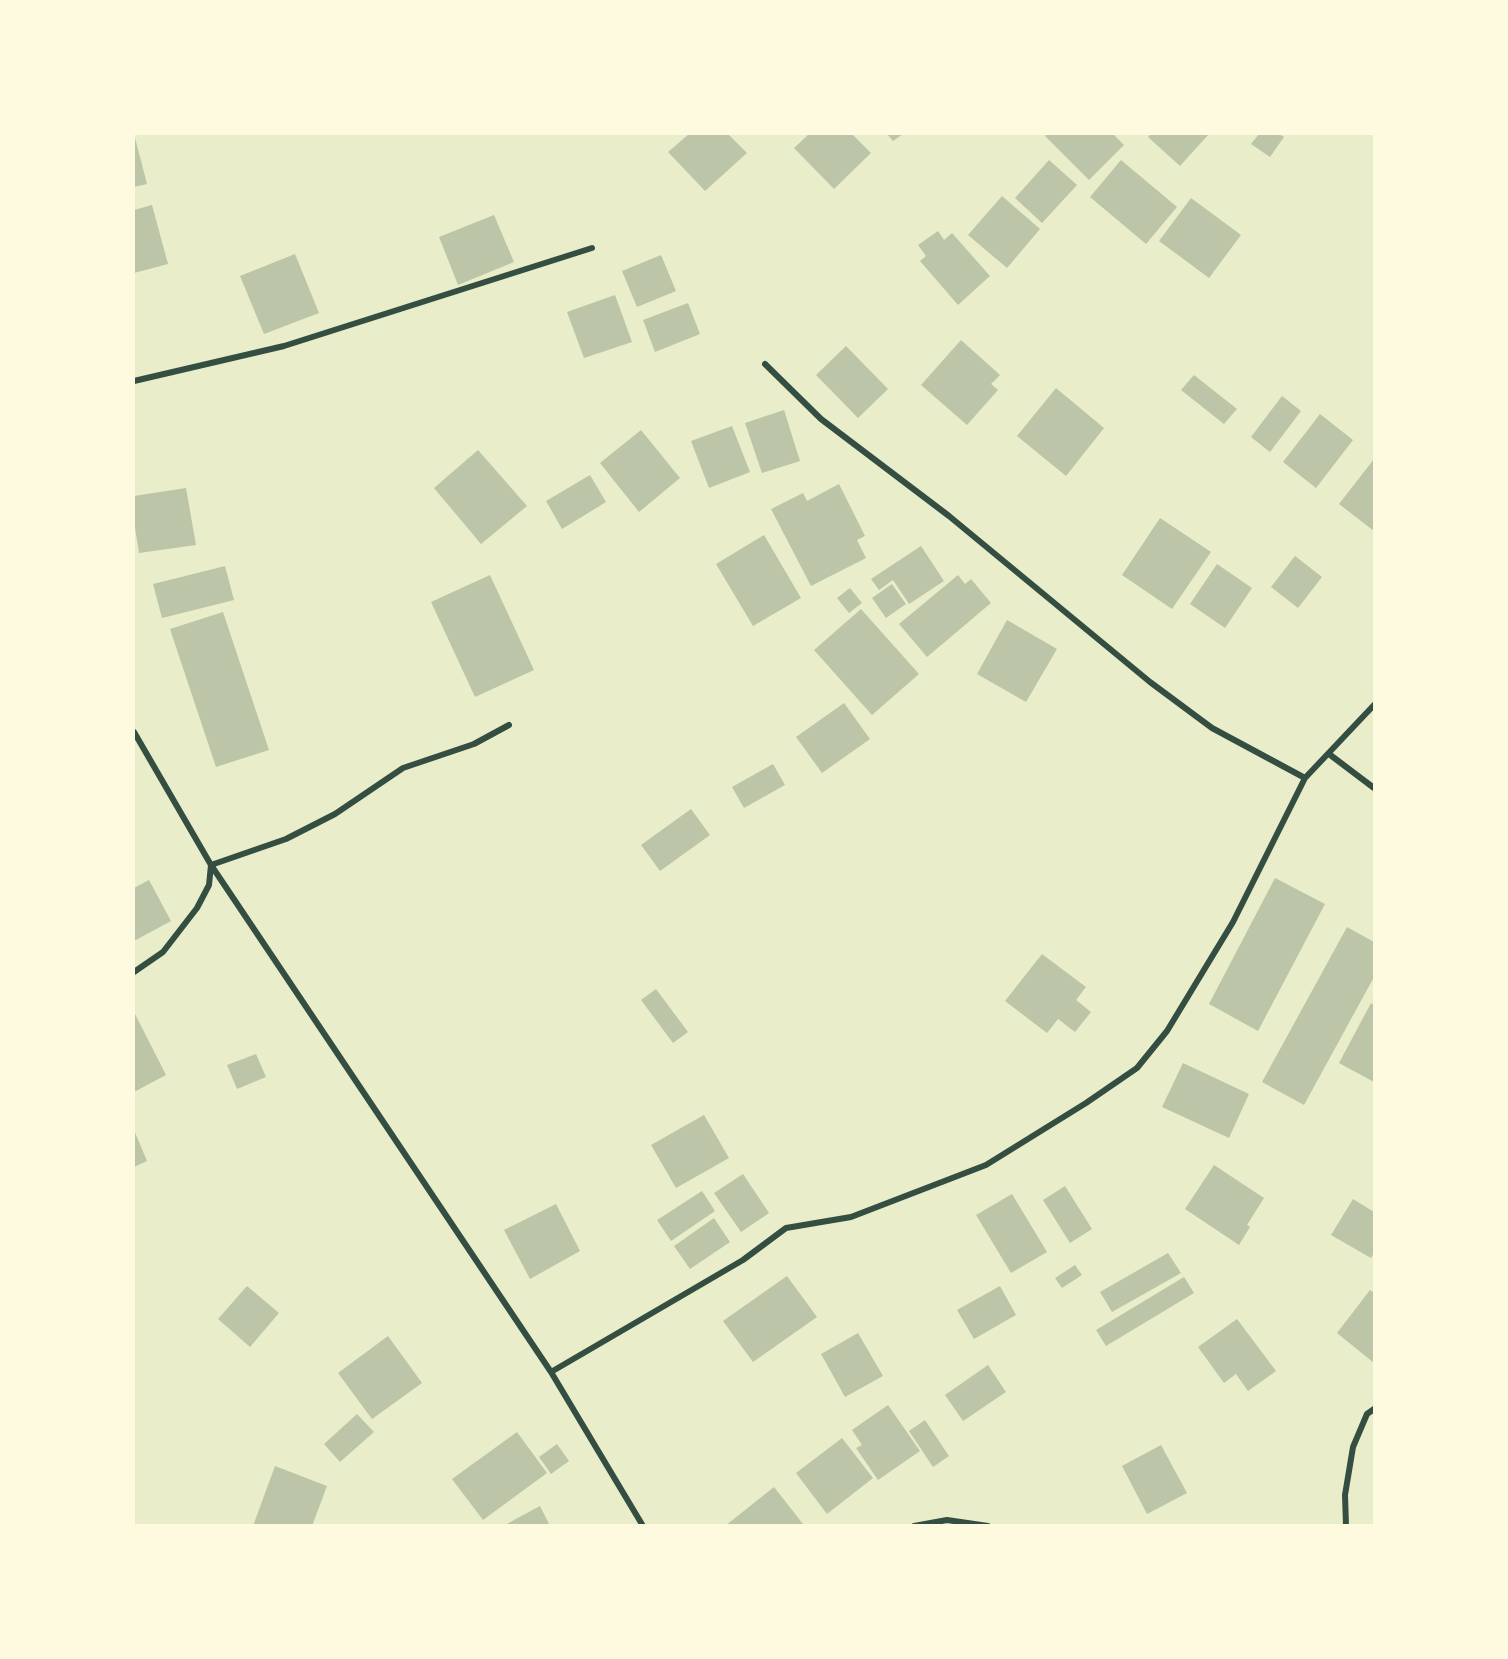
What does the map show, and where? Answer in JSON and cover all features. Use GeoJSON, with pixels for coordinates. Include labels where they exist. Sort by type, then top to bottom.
{"type":"FeatureCollection","features":[{"type":"Feature","properties":{"kind":"street"},"geometry":{"type":"LineString","coordinates":[[134,381],[284,346],[592,249]]}},
{"type":"Feature","properties":{"kind":"street"},"geometry":{"type":"LineString","coordinates":[[765,364],[821,419],[949,516],[1150,682],[1212,728],[1305,778]]}},
{"type":"Feature","properties":{"kind":"street"},"geometry":{"type":"LineString","coordinates":[[551,1372],[743,1260],[786,1228],[851,1217],[986,1165],[1086,1103],[1137,1068],[1167,1031],[1233,922],[1305,778],[1374,705]]}},
{"type":"Feature","properties":{"kind":"street"},"geometry":{"type":"LineString","coordinates":[[212,865],[286,839],[335,814],[403,768],[474,744],[509,725]]}},
{"type":"Feature","properties":{"kind":"street"},"geometry":{"type":"LineString","coordinates":[[134,732],[212,865],[551,1372],[643,1526]]}},
{"type":"Feature","properties":{"kind":"street"},"geometry":{"type":"LineString","coordinates":[[1329,754],[1374,788]]}},
{"type":"Feature","properties":{"kind":"street"},"geometry":{"type":"LineString","coordinates":[[134,972],[163,952],[191,917],[209,885],[212,865]]}},
{"type":"Feature","properties":{"kind":"street"},"geometry":{"type":"LineString","coordinates":[[1346,1526],[1345,1495],[1353,1448],[1366,1414],[1374,1409]]}},
{"type":"Feature","properties":{"kind":"street"},"geometry":{"type":"LineString","coordinates":[[914,1526],[946,1520],[988,1526]]}},
{"type":"Feature","properties":{"kind":"building"},"geometry":{"type":"Polygon","coordinates":[[[134,134],[147,184],[134,187],[134,134]]]}},
{"type":"Feature","properties":{"kind":"building"},"geometry":{"type":"Polygon","coordinates":[[[689,134],[728,134],[747,153],[705,191],[668,152],[689,134]]]}},
{"type":"Feature","properties":{"kind":"building"},"geometry":{"type":"Polygon","coordinates":[[[809,134],[852,134],[871,153],[834,189],[794,148],[809,134]]]}},
{"type":"Feature","properties":{"kind":"building"},"geometry":{"type":"Polygon","coordinates":[[[887,134],[903,134],[893,141],[887,134]]]}},
{"type":"Feature","properties":{"kind":"building"},"geometry":{"type":"Polygon","coordinates":[[[1048,134],[1113,134],[1124,145],[1089,180],[1045,136],[1048,134]]]}},
{"type":"Feature","properties":{"kind":"building"},"geometry":{"type":"Polygon","coordinates":[[[1151,134],[1209,134],[1180,166],[1148,137],[1151,134]]]}},
{"type":"Feature","properties":{"kind":"building"},"geometry":{"type":"Polygon","coordinates":[[[1259,134],[1279,134],[1284,137],[1270,157],[1251,144],[1259,134]]]}},
{"type":"Feature","properties":{"kind":"building"},"geometry":{"type":"Polygon","coordinates":[[[1049,160],[1077,185],[1042,223],[1015,198],[1049,160]]]}},
{"type":"Feature","properties":{"kind":"building"},"geometry":{"type":"Polygon","coordinates":[[[1121,160],[1177,207],[1146,244],[1090,197],[1121,160]]]}},
{"type":"Feature","properties":{"kind":"building"},"geometry":{"type":"Polygon","coordinates":[[[1002,196],[1040,229],[1007,268],[968,235],[1002,196]]]}},
{"type":"Feature","properties":{"kind":"building"},"geometry":{"type":"Polygon","coordinates":[[[1191,198],[1241,235],[1209,278],[1159,241],[1191,198]]]}},
{"type":"Feature","properties":{"kind":"building"},"geometry":{"type":"Polygon","coordinates":[[[152,205],[168,264],[134,273],[134,210],[152,205]]]}},
{"type":"Feature","properties":{"kind":"building"},"geometry":{"type":"Polygon","coordinates":[[[494,215],[514,262],[458,285],[439,237],[494,215]]]}},
{"type":"Feature","properties":{"kind":"building"},"geometry":{"type":"Polygon","coordinates":[[[938,231],[944,240],[952,233],[990,276],[958,305],[920,261],[926,256],[918,245],[938,231]]]}},
{"type":"Feature","properties":{"kind":"building"},"geometry":{"type":"Polygon","coordinates":[[[295,254],[319,313],[264,334],[240,276],[295,254]]]}},
{"type":"Feature","properties":{"kind":"building"},"geometry":{"type":"Polygon","coordinates":[[[661,255],[676,291],[637,307],[622,271],[661,255]]]}},
{"type":"Feature","properties":{"kind":"building"},"geometry":{"type":"Polygon","coordinates":[[[615,295],[632,342],[584,358],[567,312],[615,295]]]}},
{"type":"Feature","properties":{"kind":"building"},"geometry":{"type":"Polygon","coordinates":[[[688,303],[700,334],[655,352],[643,320],[688,303]]]}},
{"type":"Feature","properties":{"kind":"building"},"geometry":{"type":"Polygon","coordinates":[[[961,340],[1000,375],[991,384],[998,390],[967,425],[921,385],[961,340]]]}},
{"type":"Feature","properties":{"kind":"building"},"geometry":{"type":"Polygon","coordinates":[[[846,346],[888,389],[858,418],[816,375],[846,346]]]}},
{"type":"Feature","properties":{"kind":"building"},"geometry":{"type":"Polygon","coordinates":[[[1194,375],[1237,409],[1224,424],[1181,390],[1194,375]]]}},
{"type":"Feature","properties":{"kind":"building"},"geometry":{"type":"Polygon","coordinates":[[[1056,388],[1104,428],[1066,476],[1017,436],[1056,388]]]}},
{"type":"Feature","properties":{"kind":"building"},"geometry":{"type":"Polygon","coordinates":[[[1282,396],[1301,411],[1270,452],[1251,437],[1282,396]]]}},
{"type":"Feature","properties":{"kind":"building"},"geometry":{"type":"Polygon","coordinates":[[[784,410],[800,461],[762,473],[745,423],[784,410]]]}},
{"type":"Feature","properties":{"kind":"building"},"geometry":{"type":"Polygon","coordinates":[[[1320,414],[1353,440],[1316,488],[1283,462],[1320,414]]]}},
{"type":"Feature","properties":{"kind":"building"},"geometry":{"type":"Polygon","coordinates":[[[732,426],[750,472],[709,488],[691,441],[732,426]]]}},
{"type":"Feature","properties":{"kind":"building"},"geometry":{"type":"Polygon","coordinates":[[[641,430],[680,478],[639,512],[600,463],[641,430]]]}},
{"type":"Feature","properties":{"kind":"building"},"geometry":{"type":"Polygon","coordinates":[[[478,450],[527,506],[481,544],[434,488],[478,450]]]}},
{"type":"Feature","properties":{"kind":"building"},"geometry":{"type":"Polygon","coordinates":[[[1374,459],[1374,531],[1339,504],[1374,459]]]}},
{"type":"Feature","properties":{"kind":"building"},"geometry":{"type":"Polygon","coordinates":[[[590,475],[606,502],[562,529],[546,501],[590,475]]]}},
{"type":"Feature","properties":{"kind":"building"},"geometry":{"type":"Polygon","coordinates":[[[839,484],[865,536],[857,540],[866,558],[811,586],[771,509],[803,493],[807,501],[839,484]]]}},
{"type":"Feature","properties":{"kind":"building"},"geometry":{"type":"Polygon","coordinates":[[[186,488],[196,545],[139,553],[134,521],[134,496],[186,488]]]}},
{"type":"Feature","properties":{"kind":"building"},"geometry":{"type":"Polygon","coordinates":[[[1160,518],[1211,552],[1172,609],[1122,575],[1160,518]]]}},
{"type":"Feature","properties":{"kind":"building"},"geometry":{"type":"Polygon","coordinates":[[[764,535],[801,598],[753,626],[716,564],[764,535]]]}},
{"type":"Feature","properties":{"kind":"building"},"geometry":{"type":"Polygon","coordinates":[[[921,546],[944,581],[909,604],[893,580],[879,590],[871,579],[921,546]]]}},
{"type":"Feature","properties":{"kind":"building"},"geometry":{"type":"Polygon","coordinates":[[[1295,556],[1322,577],[1298,608],[1271,587],[1295,556]]]}},
{"type":"Feature","properties":{"kind":"building"},"geometry":{"type":"Polygon","coordinates":[[[1217,564],[1252,588],[1225,628],[1190,604],[1217,564]]]}},
{"type":"Feature","properties":{"kind":"building"},"geometry":{"type":"Polygon","coordinates":[[[225,566],[234,600],[162,618],[153,584],[225,566]]]}},
{"type":"Feature","properties":{"kind":"building"},"geometry":{"type":"Polygon","coordinates":[[[490,575],[534,670],[475,697],[431,602],[490,575]]]}},
{"type":"Feature","properties":{"kind":"building"},"geometry":{"type":"Polygon","coordinates":[[[958,575],[965,584],[971,579],[991,603],[927,657],[899,624],[958,575]]]}},
{"type":"Feature","properties":{"kind":"building"},"geometry":{"type":"Polygon","coordinates":[[[892,584],[906,604],[886,618],[872,598],[892,584]]]}},
{"type":"Feature","properties":{"kind":"building"},"geometry":{"type":"Polygon","coordinates":[[[850,588],[862,603],[849,613],[837,598],[850,588]]]}},
{"type":"Feature","properties":{"kind":"building"},"geometry":{"type":"Polygon","coordinates":[[[861,609],[919,674],[872,715],[814,650],[861,609]]]}},
{"type":"Feature","properties":{"kind":"building"},"geometry":{"type":"Polygon","coordinates":[[[223,612],[269,750],[216,767],[170,629],[223,612]]]}},
{"type":"Feature","properties":{"kind":"building"},"geometry":{"type":"Polygon","coordinates":[[[1007,620],[1057,649],[1026,702],[977,674],[1007,620]]]}},
{"type":"Feature","properties":{"kind":"building"},"geometry":{"type":"Polygon","coordinates":[[[844,703],[870,739],[822,773],[796,737],[844,703]]]}},
{"type":"Feature","properties":{"kind":"building"},"geometry":{"type":"Polygon","coordinates":[[[773,764],[785,785],[744,808],[732,787],[773,764]]]}},
{"type":"Feature","properties":{"kind":"building"},"geometry":{"type":"Polygon","coordinates":[[[691,809],[710,835],[660,871],[641,845],[691,809]]]}},
{"type":"Feature","properties":{"kind":"building"},"geometry":{"type":"Polygon","coordinates":[[[1275,878],[1325,904],[1258,1031],[1209,1004],[1275,878]]]}},
{"type":"Feature","properties":{"kind":"building"},"geometry":{"type":"Polygon","coordinates":[[[149,880],[171,921],[134,941],[134,888],[149,880]]]}},
{"type":"Feature","properties":{"kind":"building"},"geometry":{"type":"Polygon","coordinates":[[[1347,927],[1374,942],[1374,977],[1304,1105],[1262,1082],[1347,927]]]}},
{"type":"Feature","properties":{"kind":"building"},"geometry":{"type":"Polygon","coordinates":[[[1042,954],[1086,987],[1076,1000],[1091,1012],[1075,1032],[1058,1019],[1047,1033],[1005,1001],[1042,954]]]}},
{"type":"Feature","properties":{"kind":"building"},"geometry":{"type":"Polygon","coordinates":[[[656,989],[688,1032],[673,1043],[641,1000],[656,989]]]}},
{"type":"Feature","properties":{"kind":"building"},"geometry":{"type":"Polygon","coordinates":[[[1371,1003],[1374,1005],[1374,1082],[1339,1063],[1371,1003]]]}},
{"type":"Feature","properties":{"kind":"building"},"geometry":{"type":"Polygon","coordinates":[[[134,1012],[166,1075],[134,1092],[134,1012]]]}},
{"type":"Feature","properties":{"kind":"building"},"geometry":{"type":"Polygon","coordinates":[[[256,1054],[266,1077],[237,1089],[227,1065],[256,1054]]]}},
{"type":"Feature","properties":{"kind":"building"},"geometry":{"type":"Polygon","coordinates":[[[1183,1063],[1249,1094],[1229,1138],[1162,1107],[1183,1063]]]}},
{"type":"Feature","properties":{"kind":"building"},"geometry":{"type":"Polygon","coordinates":[[[704,1115],[729,1158],[676,1188],[651,1145],[704,1115]]]}},
{"type":"Feature","properties":{"kind":"building"},"geometry":{"type":"Polygon","coordinates":[[[134,1130],[147,1161],[134,1167],[134,1130]]]}},
{"type":"Feature","properties":{"kind":"building"},"geometry":{"type":"Polygon","coordinates":[[[1214,1165],[1264,1198],[1247,1225],[1250,1227],[1239,1245],[1185,1209],[1214,1165]]]}},
{"type":"Feature","properties":{"kind":"building"},"geometry":{"type":"Polygon","coordinates":[[[743,1174],[769,1213],[741,1232],[714,1193],[743,1174]]]}},
{"type":"Feature","properties":{"kind":"building"},"geometry":{"type":"Polygon","coordinates":[[[1065,1186],[1092,1229],[1070,1243],[1043,1200],[1065,1186]]]}},
{"type":"Feature","properties":{"kind":"building"},"geometry":{"type":"Polygon","coordinates":[[[702,1191],[715,1211],[671,1241],[657,1220],[702,1191]]]}},
{"type":"Feature","properties":{"kind":"building"},"geometry":{"type":"Polygon","coordinates":[[[1012,1194],[1047,1252],[1011,1273],[976,1215],[1012,1194]]]}},
{"type":"Feature","properties":{"kind":"building"},"geometry":{"type":"Polygon","coordinates":[[[1353,1199],[1374,1212],[1374,1253],[1371,1258],[1331,1235],[1353,1199]]]}},
{"type":"Feature","properties":{"kind":"building"},"geometry":{"type":"Polygon","coordinates":[[[556,1204],[580,1251],[530,1279],[504,1230],[556,1204]]]}},
{"type":"Feature","properties":{"kind":"building"},"geometry":{"type":"Polygon","coordinates":[[[714,1218],[730,1242],[690,1269],[674,1246],[714,1218]]]}},
{"type":"Feature","properties":{"kind":"building"},"geometry":{"type":"Polygon","coordinates":[[[1168,1253],[1181,1273],[1112,1312],[1100,1292],[1168,1253]]]}},
{"type":"Feature","properties":{"kind":"building"},"geometry":{"type":"Polygon","coordinates":[[[1075,1265],[1082,1275],[1062,1288],[1055,1278],[1075,1265]]]}},
{"type":"Feature","properties":{"kind":"building"},"geometry":{"type":"Polygon","coordinates":[[[787,1276],[817,1317],[753,1362],[723,1321],[787,1276]]]}},
{"type":"Feature","properties":{"kind":"building"},"geometry":{"type":"Polygon","coordinates":[[[1184,1277],[1194,1293],[1106,1346],[1096,1330],[1184,1277]]]}},
{"type":"Feature","properties":{"kind":"building"},"geometry":{"type":"Polygon","coordinates":[[[247,1286],[279,1313],[250,1347],[218,1319],[247,1286]]]}},
{"type":"Feature","properties":{"kind":"building"},"geometry":{"type":"Polygon","coordinates":[[[1000,1286],[1016,1315],[974,1339],[957,1310],[1000,1286]]]}},
{"type":"Feature","properties":{"kind":"building"},"geometry":{"type":"Polygon","coordinates":[[[1370,1290],[1374,1293],[1374,1363],[1337,1333],[1370,1290]]]}},
{"type":"Feature","properties":{"kind":"building"},"geometry":{"type":"Polygon","coordinates":[[[1237,1319],[1276,1371],[1248,1391],[1236,1374],[1224,1383],[1198,1347],[1237,1319]]]}},
{"type":"Feature","properties":{"kind":"building"},"geometry":{"type":"Polygon","coordinates":[[[858,1333],[883,1376],[845,1397],[821,1354],[858,1333]]]}},
{"type":"Feature","properties":{"kind":"building"},"geometry":{"type":"Polygon","coordinates":[[[388,1336],[422,1383],[372,1419],[338,1373],[388,1336]]]}},
{"type":"Feature","properties":{"kind":"building"},"geometry":{"type":"Polygon","coordinates":[[[988,1365],[1006,1392],[963,1421],[945,1395],[988,1365]]]}},
{"type":"Feature","properties":{"kind":"building"},"geometry":{"type":"Polygon","coordinates":[[[888,1405],[920,1451],[878,1480],[856,1448],[862,1445],[852,1430],[888,1405]]]}},
{"type":"Feature","properties":{"kind":"building"},"geometry":{"type":"Polygon","coordinates":[[[357,1414],[374,1432],[340,1462],[324,1444],[357,1414]]]}},
{"type":"Feature","properties":{"kind":"building"},"geometry":{"type":"Polygon","coordinates":[[[925,1420],[949,1456],[933,1467],[909,1431],[925,1420]]]}},
{"type":"Feature","properties":{"kind":"building"},"geometry":{"type":"Polygon","coordinates":[[[517,1432],[547,1473],[483,1520],[452,1479],[517,1432]]]}},
{"type":"Feature","properties":{"kind":"building"},"geometry":{"type":"Polygon","coordinates":[[[842,1438],[873,1478],[827,1514],[796,1473],[842,1438]]]}},
{"type":"Feature","properties":{"kind":"building"},"geometry":{"type":"Polygon","coordinates":[[[557,1444],[569,1461],[551,1474],[539,1457],[557,1444]]]}},
{"type":"Feature","properties":{"kind":"building"},"geometry":{"type":"Polygon","coordinates":[[[1161,1445],[1187,1493],[1147,1514],[1122,1466],[1161,1445]]]}},
{"type":"Feature","properties":{"kind":"building"},"geometry":{"type":"Polygon","coordinates":[[[275,1466],[327,1486],[312,1526],[253,1526],[275,1466]]]}},
{"type":"Feature","properties":{"kind":"building"},"geometry":{"type":"Polygon","coordinates":[[[774,1487],[803,1524],[725,1526],[774,1487]]]}},
{"type":"Feature","properties":{"kind":"building"},"geometry":{"type":"Polygon","coordinates":[[[540,1506],[550,1526],[503,1526],[540,1506]]]}}]}
